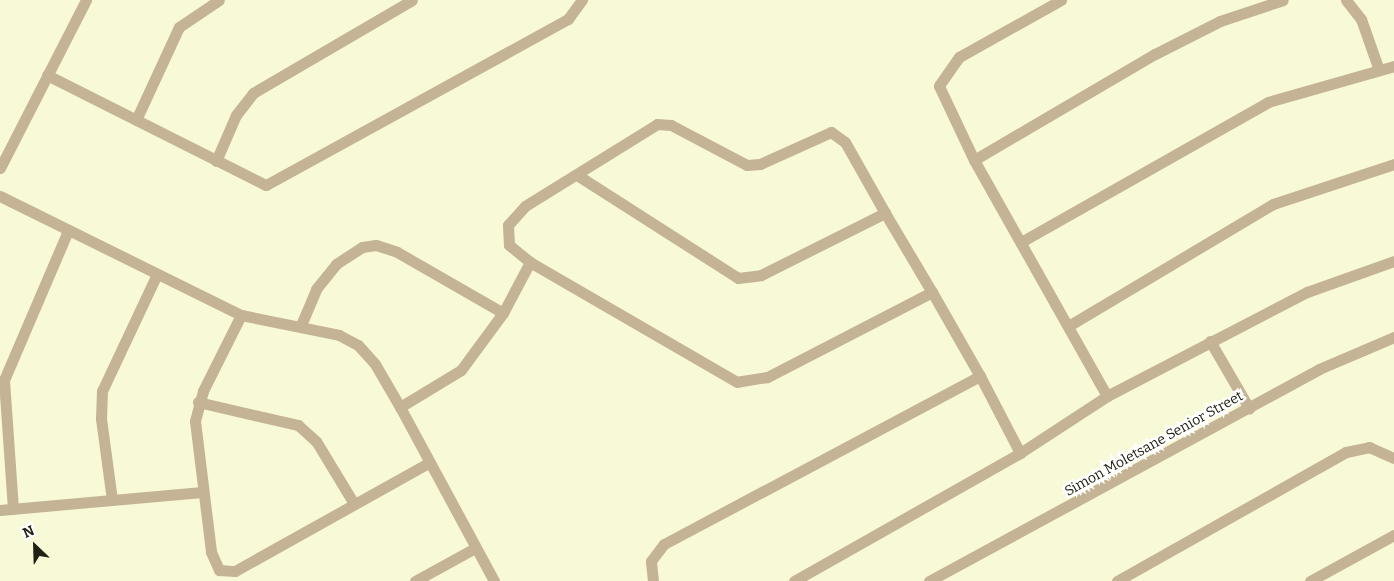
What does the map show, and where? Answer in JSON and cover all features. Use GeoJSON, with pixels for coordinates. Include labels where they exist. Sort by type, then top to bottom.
{"type":"FeatureCollection","features":[{"type":"Feature","properties":{"kind":"street"},"geometry":{"type":"LineString","coordinates":[[0,168],[86,0]]}},
{"type":"Feature","properties":{"kind":"street"},"geometry":{"type":"LineString","coordinates":[[136,120],[179,27],[219,0]]}},
{"type":"Feature","properties":{"kind":"street"},"geometry":{"type":"LineString","coordinates":[[216,161],[236,114],[253,93],[412,0]]}},
{"type":"Feature","properties":{"kind":"street"},"geometry":{"type":"LineString","coordinates":[[47,76],[252,181],[275,183],[568,19],[582,0]]}},
{"type":"Feature","properties":{"kind":"street"},"geometry":{"type":"LineString","coordinates":[[1061,0],[959,57],[942,76],[942,98],[974,160],[1070,325],[1106,396]]}},
{"type":"Feature","properties":{"kind":"street"},"geometry":{"type":"LineString","coordinates":[[974,160],[1155,54],[1220,21],[1282,0]]}},
{"type":"Feature","properties":{"kind":"street"},"geometry":{"type":"LineString","coordinates":[[1346,0],[1361,19],[1379,70]]}},
{"type":"Feature","properties":{"kind":"street"},"geometry":{"type":"LineString","coordinates":[[1021,242],[1268,102],[1394,66]]}},
{"type":"Feature","properties":{"kind":"street"},"geometry":{"type":"LineString","coordinates":[[932,292],[748,383],[725,378],[530,262],[509,245],[508,226],[525,206],[657,124],[671,126],[747,165],[760,164],[831,132],[845,142],[885,213],[932,292],[980,376],[1020,453]]}},
{"type":"Feature","properties":{"kind":"street"},"geometry":{"type":"LineString","coordinates":[[1070,325],[1273,204],[1394,164]]}},
{"type":"Feature","properties":{"kind":"street"},"geometry":{"type":"LineString","coordinates":[[576,175],[738,278],[761,275],[885,213]]}},
{"type":"Feature","properties":{"kind":"street"},"geometry":{"type":"LineString","coordinates":[[0,196],[241,315],[301,325],[358,345],[375,364],[400,407],[428,463],[494,581]]}},
{"type":"Feature","properties":{"kind":"street"},"geometry":{"type":"LineString","coordinates":[[13,509],[4,380],[68,231]]}},
{"type":"Feature","properties":{"kind":"street"},"geometry":{"type":"LineString","coordinates":[[301,325],[316,289],[336,264],[362,247],[376,246],[391,250],[503,313]]}},
{"type":"Feature","properties":{"kind":"street"},"geometry":{"type":"LineString","coordinates":[[794,581],[1020,453],[1106,396],[1210,340],[1319,286],[1394,261]]}},
{"type":"Feature","properties":{"kind":"street"},"geometry":{"type":"LineString","coordinates":[[400,407],[456,374],[503,313],[530,262]]}},
{"type":"Feature","properties":{"kind":"street"},"geometry":{"type":"LineString","coordinates":[[112,500],[101,419],[102,392],[157,274]]}},
{"type":"Feature","properties":{"kind":"street"},"geometry":{"type":"LineString","coordinates":[[241,315],[198,402],[195,422],[202,492],[211,552],[226,573],[352,502],[428,463]]}},
{"type":"Feature","properties":{"kind":"street","name":"Simon Moletsane Senior Street"},"geometry":{"type":"LineString","coordinates":[[929,581],[1345,355],[1394,337]]}},
{"type":"Feature","properties":{"kind":"street"},"geometry":{"type":"LineString","coordinates":[[1210,340],[1249,408]]}},
{"type":"Feature","properties":{"kind":"street"},"geometry":{"type":"LineString","coordinates":[[653,581],[651,561],[664,544],[980,376]]}},
{"type":"Feature","properties":{"kind":"street"},"geometry":{"type":"LineString","coordinates":[[198,402],[298,425],[316,441],[352,502]]}},
{"type":"Feature","properties":{"kind":"street"},"geometry":{"type":"LineString","coordinates":[[1117,581],[1346,452],[1369,447],[1394,458]]}},
{"type":"Feature","properties":{"kind":"street"},"geometry":{"type":"LineString","coordinates":[[0,510],[202,492]]}},
{"type":"Feature","properties":{"kind":"street"},"geometry":{"type":"LineString","coordinates":[[1310,581],[1394,535]]}},
{"type":"Feature","properties":{"kind":"street"},"geometry":{"type":"LineString","coordinates":[[415,581],[475,548]]}}]}
